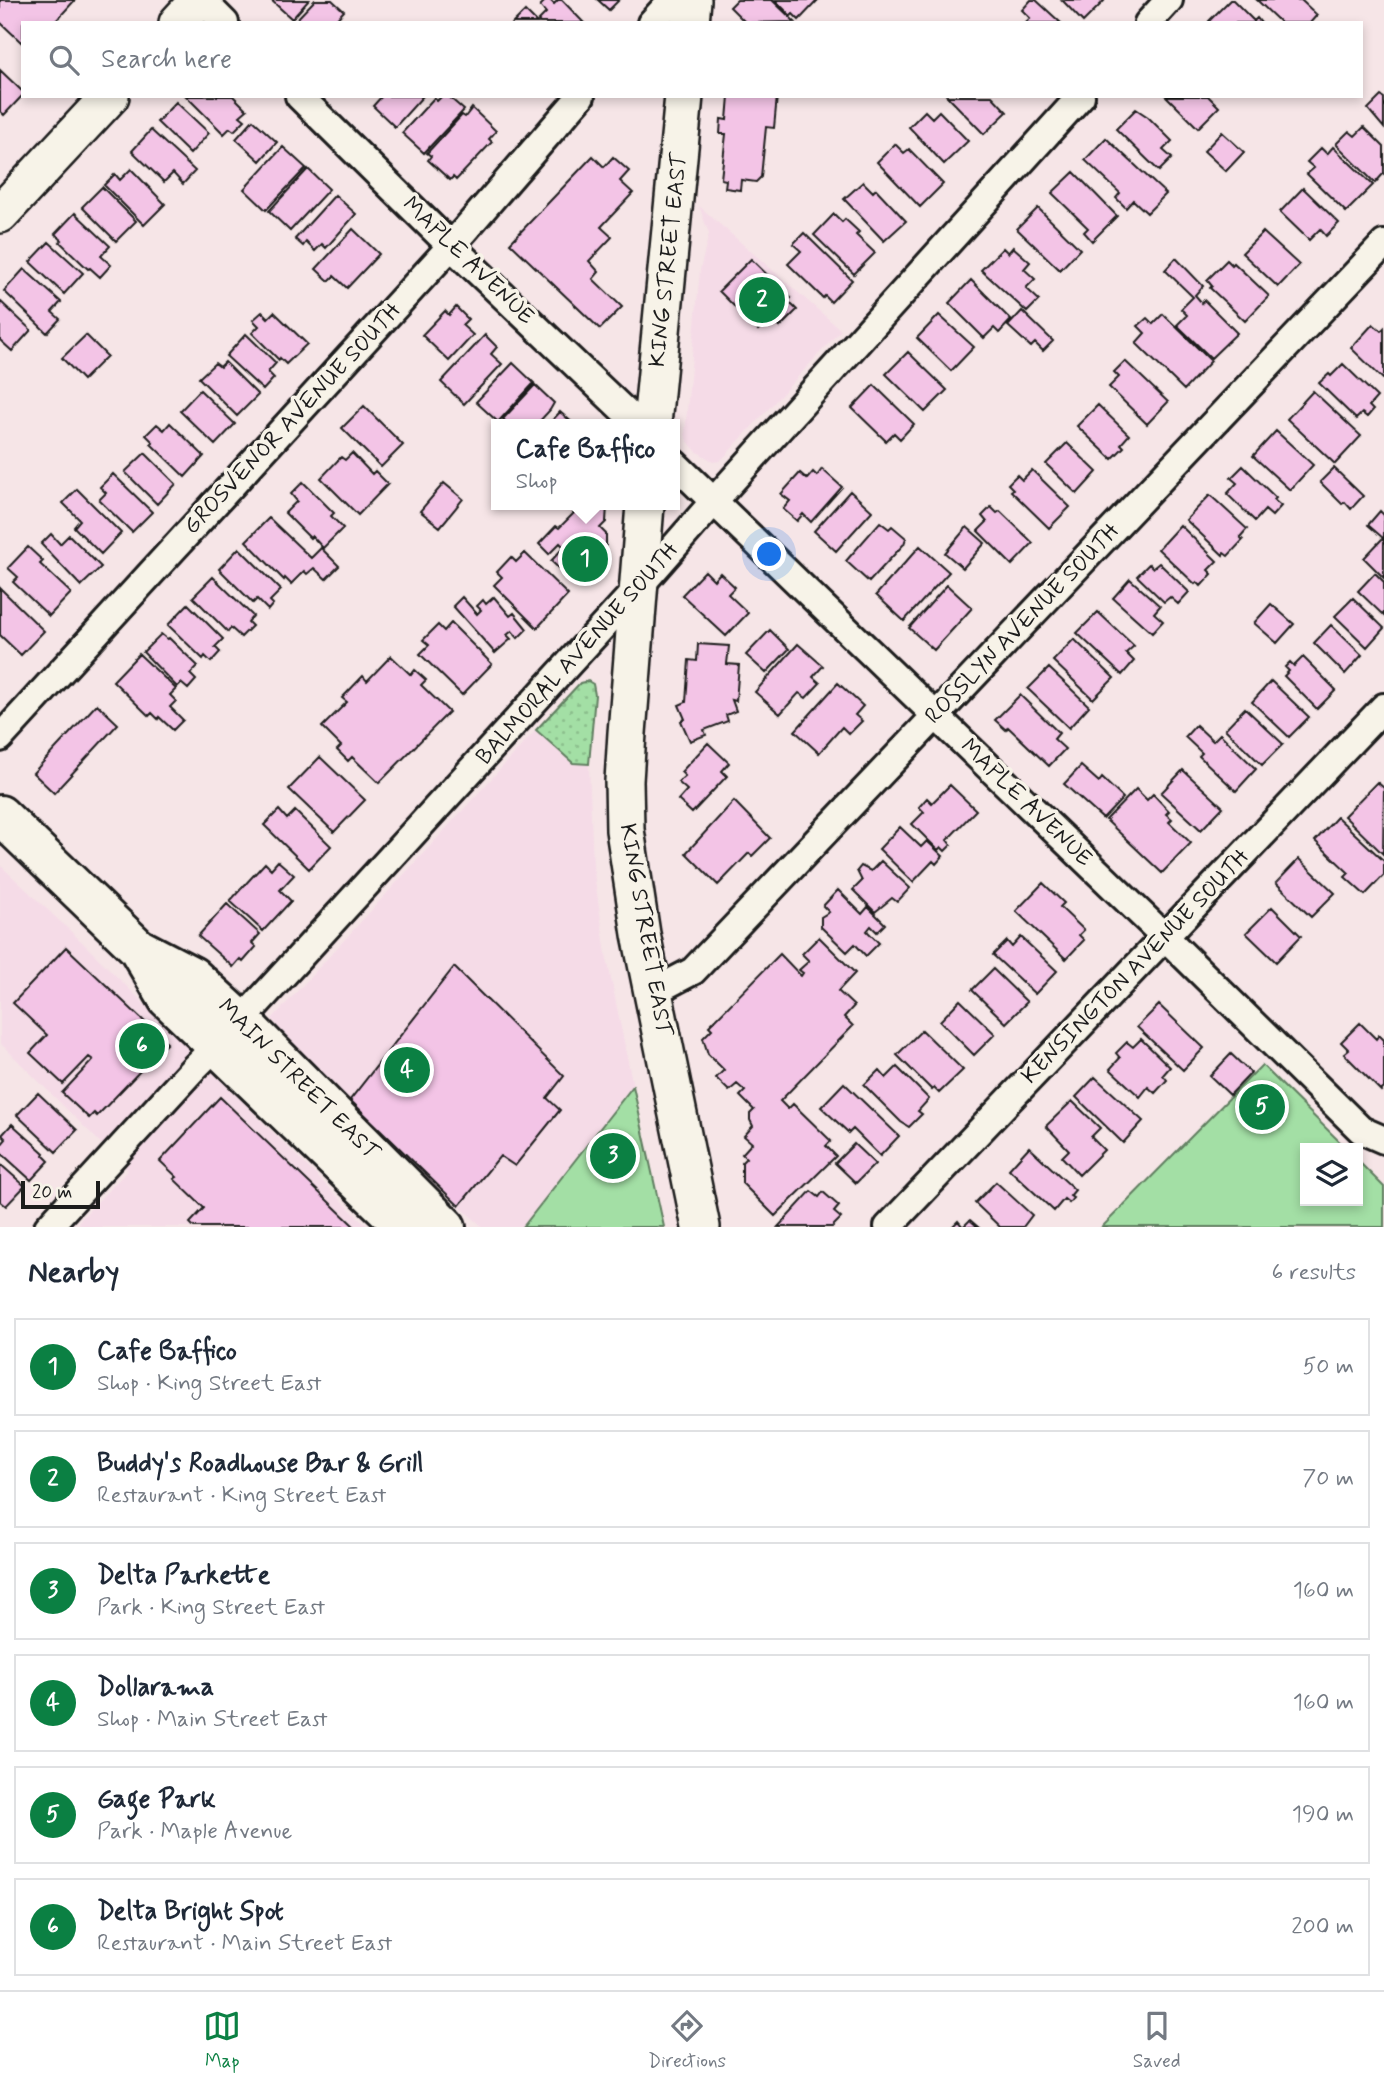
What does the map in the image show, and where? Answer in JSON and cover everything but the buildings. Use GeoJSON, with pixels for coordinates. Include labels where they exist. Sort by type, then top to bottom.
{"type":"FeatureCollection","features":[{"type":"Feature","properties":{"kind":"main road"},"geometry":{"type":"LineString","coordinates":[[180,21],[201,0]]}},
{"type":"Feature","properties":{"kind":"main road"},"geometry":{"type":"LineString","coordinates":[[690,21],[692,0]]}},
{"type":"Feature","properties":{"kind":"main road"},"geometry":{"type":"LineString","coordinates":[[0,214],[108,98]]}},
{"type":"Feature","properties":{"kind":"main road","name":"KING STREET EAST"},"geometry":{"type":"LineString","coordinates":[[652,419],[684,98]]}},
{"type":"Feature","properties":{"kind":"main road","name":"KING STREET EAST"},"geometry":{"type":"LineString","coordinates":[[645,510],[625,769],[625,830],[636,908],[701,1227]]}},
{"type":"Feature","properties":{"kind":"main road","name":"MAIN STREET EAST"},"geometry":{"type":"LineString","coordinates":[[0,815],[138,948],[168,999],[229,1033],[446,1227]]}},
{"type":"Feature","properties":{"kind":"main road","name":"MAIN STREET EAST"},"geometry":{"type":"LineString","coordinates":[[229,1033],[405,1227]]}},
{"type":"Feature","properties":{"kind":"street"},"geometry":{"type":"LineString","coordinates":[[201,0],[223,21]]}},
{"type":"Feature","properties":{"kind":"street"},"geometry":{"type":"LineString","coordinates":[[653,21],[672,0]]}},
{"type":"Feature","properties":{"kind":"street"},"geometry":{"type":"LineString","coordinates":[[1150,21],[1168,0]]}},
{"type":"Feature","properties":{"kind":"street","name":"MAPLE AVENUE"},"geometry":{"type":"LineString","coordinates":[[301,98],[633,419]]}},
{"type":"Feature","properties":{"kind":"street","name":"GROSVENOR AVENUE SOUTH"},"geometry":{"type":"LineString","coordinates":[[0,738],[451,246],[579,98]]}},
{"type":"Feature","properties":{"kind":"street","name":"BALMORAL AVENUE SOUTH"},"geometry":{"type":"LineString","coordinates":[[48,1227],[638,588],[1079,98]]}},
{"type":"Feature","properties":{"kind":"street","name":"ROSSLYN AVENUE SOUTH"},"geometry":{"type":"LineString","coordinates":[[653,992],[693,971],[1384,244]]}},
{"type":"Feature","properties":{"kind":"street","name":"MAPLE AVENUE"},"geometry":{"type":"LineString","coordinates":[[680,469],[1361,1130],[1382,1140]]}},
{"type":"Feature","properties":{"kind":"street","name":"KENSINGTON AVENUE SOUTH"},"geometry":{"type":"LineString","coordinates":[[888,1227],[1384,707]]}},
{"type":"Feature","properties":{"kind":"shaded area"},"geometry":{"type":"Polygon","coordinates":[[[699,206],[841,330],[725,456],[714,462],[696,451],[686,439],[685,432],[700,270],[709,234],[699,206]]]}},
{"type":"Feature","properties":{"kind":"shaded area"},"geometry":{"type":"Polygon","coordinates":[[[536,730],[573,763],[589,764],[593,866],[606,954],[633,1086],[523,1227],[483,1227],[320,1084],[272,1019],[536,730]]]}},
{"type":"Feature","properties":{"kind":"shaded area"},"geometry":{"type":"Polygon","coordinates":[[[0,865],[82,942],[368,1227],[83,1227],[78,1222],[128,1170],[0,1043],[0,865]]]}},
{"type":"Feature","properties":{"kind":"green space"},"geometry":{"type":"Polygon","coordinates":[[[588,681],[593,684],[595,695],[589,764],[573,763],[536,730],[580,683],[588,681]]]}},
{"type":"Feature","properties":{"kind":"green space"},"geometry":{"type":"Polygon","coordinates":[[[1262,1065],[1341,1143],[1300,1143],[1300,1206],[1363,1206],[1363,1166],[1384,1187],[1384,1227],[1102,1227],[1262,1065]]]}},
{"type":"Feature","properties":{"kind":"green space"},"geometry":{"type":"Polygon","coordinates":[[[633,1086],[664,1227],[523,1227],[633,1086]]]}},
{"type":"Feature","properties":{"kind":"place","name":"Buddy's Roadhouse Bar & Grill"},"geometry":{"type":"Point","coordinates":[762,300]}},
{"type":"Feature","properties":{"kind":"place","name":"Cafe Baffico"},"geometry":{"type":"Point","coordinates":[585,559]}},
{"type":"Feature","properties":{"kind":"place","name":"Delta Bright Spot"},"geometry":{"type":"Point","coordinates":[142,1046]}},
{"type":"Feature","properties":{"kind":"place","name":"Dollarama"},"geometry":{"type":"Point","coordinates":[407,1070]}},
{"type":"Feature","properties":{"kind":"place","name":"Gage Park"},"geometry":{"type":"Point","coordinates":[1262,1107]}},
{"type":"Feature","properties":{"kind":"place","name":"Delta Parkette"},"geometry":{"type":"Point","coordinates":[613,1156]}}]}
